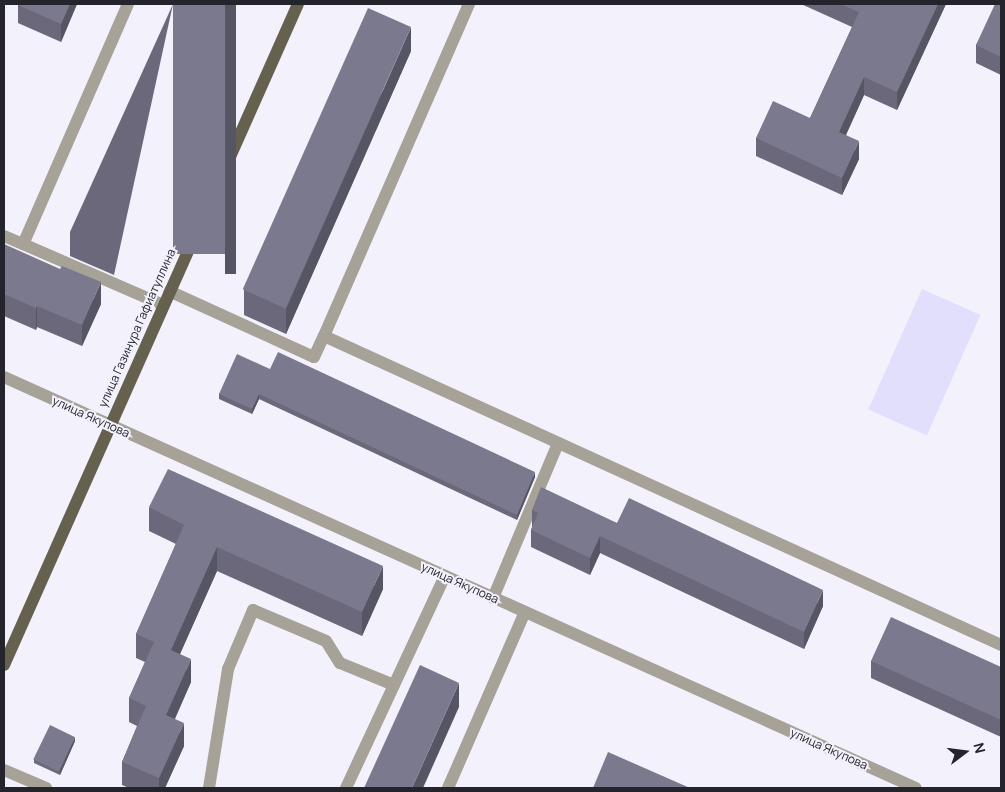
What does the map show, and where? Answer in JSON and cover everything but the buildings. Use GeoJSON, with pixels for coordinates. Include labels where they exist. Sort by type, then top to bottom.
{"type":"FeatureCollection","features":[{"type":"Feature","properties":{"kind":"main road","name":"улица Газинура Гафиатуллина"},"geometry":{"type":"LineString","coordinates":[[4,664],[162,305],[298,4]]}},
{"type":"Feature","properties":{"kind":"street"},"geometry":{"type":"LineString","coordinates":[[23,244],[128,4]]}},
{"type":"Feature","properties":{"kind":"street"},"geometry":{"type":"LineString","coordinates":[[169,291],[314,357],[469,4]]}},
{"type":"Feature","properties":{"kind":"street"},"geometry":{"type":"LineString","coordinates":[[4,236],[162,305]]}},
{"type":"Feature","properties":{"kind":"street"},"geometry":{"type":"LineString","coordinates":[[324,336],[1001,645]]}},
{"type":"Feature","properties":{"kind":"street","name":"улица Якупова"},"geometry":{"type":"LineString","coordinates":[[4,377],[916,788]]}},
{"type":"Feature","properties":{"kind":"street"},"geometry":{"type":"LineString","coordinates":[[493,598],[558,443]]}},
{"type":"Feature","properties":{"kind":"street"},"geometry":{"type":"LineString","coordinates":[[346,788],[445,576]]}},
{"type":"Feature","properties":{"kind":"street"},"geometry":{"type":"LineString","coordinates":[[209,788],[228,669],[253,610],[326,641],[340,664],[394,685]]}},
{"type":"Feature","properties":{"kind":"street"},"geometry":{"type":"LineString","coordinates":[[448,788],[525,612]]}},
{"type":"Feature","properties":{"kind":"street"},"geometry":{"type":"LineString","coordinates":[[4,770],[46,788]]}},
{"type":"Feature","properties":{"kind":"shaded area"},"geometry":{"type":"Polygon","coordinates":[[[922,289],[980,315],[927,436],[868,410],[922,289]]]}}]}
